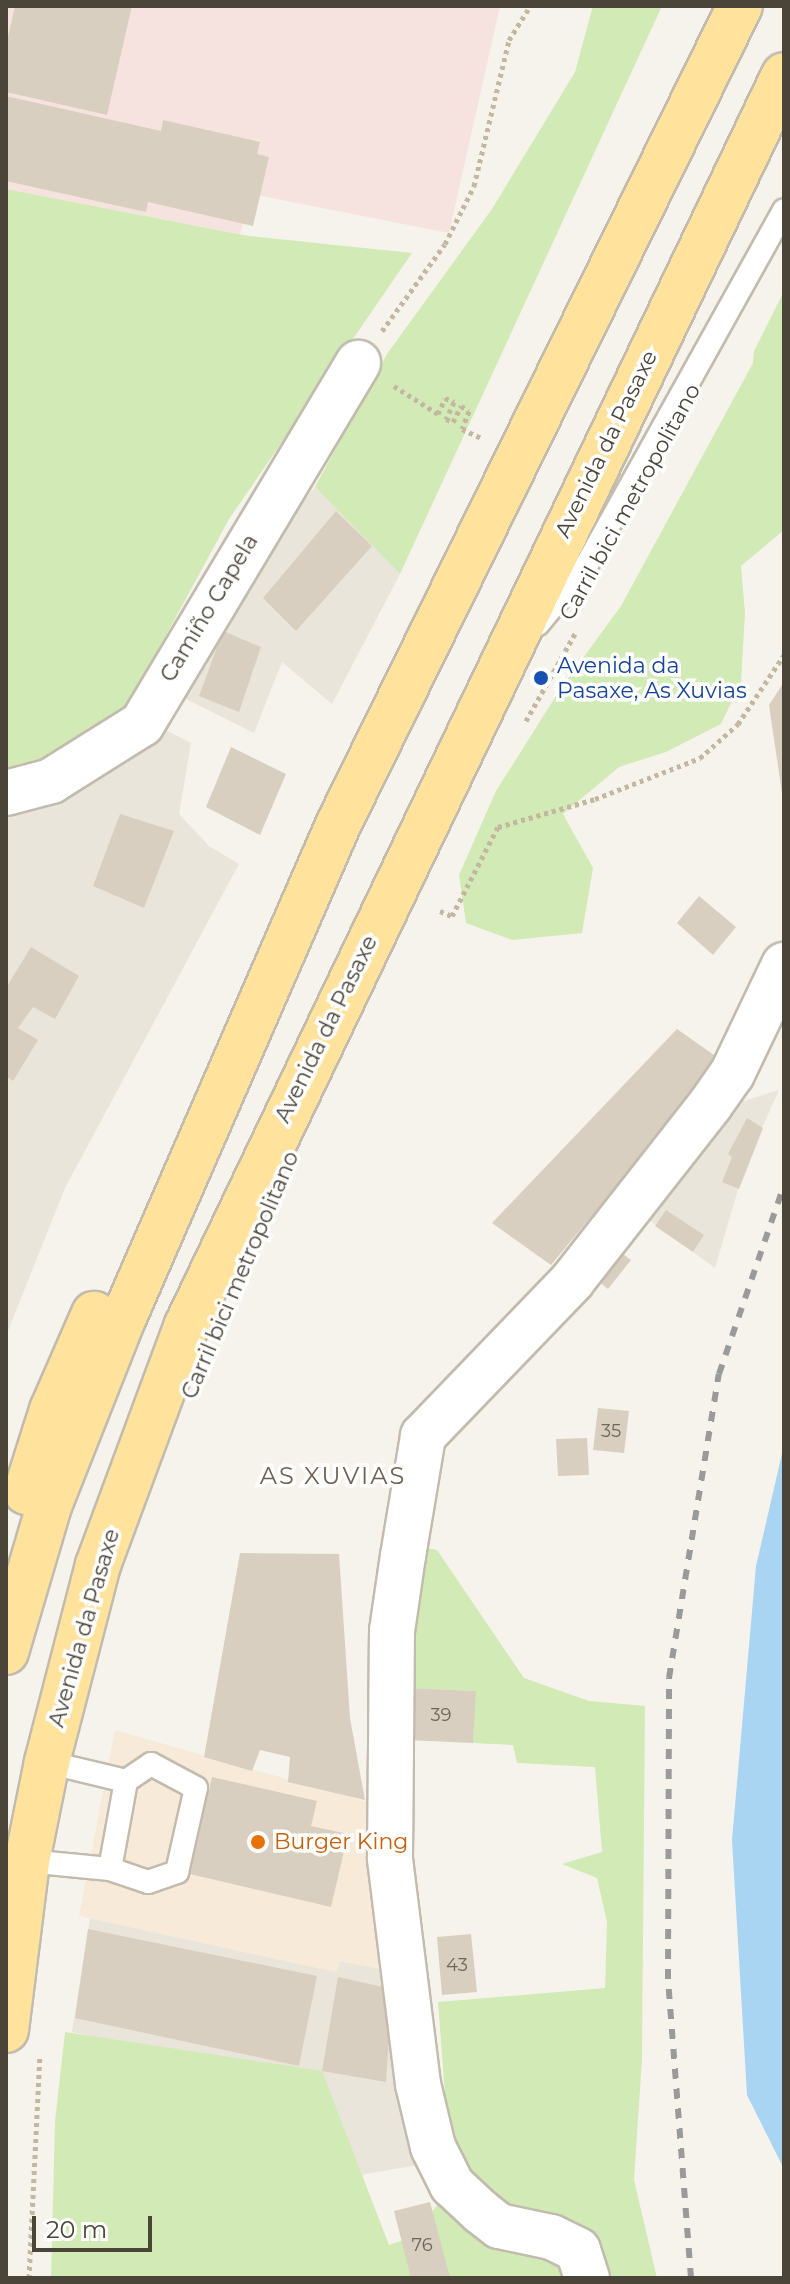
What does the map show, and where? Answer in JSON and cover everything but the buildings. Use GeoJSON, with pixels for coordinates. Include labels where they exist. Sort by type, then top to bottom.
{"type":"FeatureCollection","features":[{"type":"Feature","properties":{"kind":"main road"},"geometry":{"type":"LineString","coordinates":[[6,1652],[49,1506],[172,1197],[338,825],[740,6]]}},
{"type":"Feature","properties":{"kind":"main road","name":"Avenida da Pasaxe"},"geometry":{"type":"LineString","coordinates":[[23,2038],[27,1861],[47,1762],[98,1565],[187,1325],[784,75]]}},
{"type":"Feature","properties":{"kind":"main road"},"geometry":{"type":"LineString","coordinates":[[6,1554],[52,1410],[119,1256],[172,1197]]}},
{"type":"Feature","properties":{"kind":"street","name":"Camiño Capela"},"geometry":{"type":"LineString","coordinates":[[6,793],[51,781],[142,724],[358,363]]}},
{"type":"Feature","properties":{"kind":"street"},"geometry":{"type":"LineString","coordinates":[[587,2278],[578,2250],[551,2237],[499,2226],[481,2212],[452,2185],[433,2147],[418,2084],[390,1858],[392,1631],[403,1556],[423,1436],[572,1281],[710,1105],[732,1074],[784,965]]}},
{"type":"Feature","properties":{"kind":"lane"},"geometry":{"type":"LineString","coordinates":[[492,681],[586,566],[784,210]]}},
{"type":"Feature","properties":{"kind":"lane"},"geometry":{"type":"LineString","coordinates":[[47,1762],[126,1781]]}},
{"type":"Feature","properties":{"kind":"lane"},"geometry":{"type":"LineString","coordinates":[[27,1861],[110,1869],[148,1882],[177,1872],[196,1788],[151,1764],[126,1781],[110,1869]]}},
{"type":"Feature","properties":{"kind":"path"},"geometry":{"type":"LineString","coordinates":[[462,429],[469,411],[461,406],[453,422],[446,419],[454,402],[445,398],[438,414],[358,363],[445,244],[474,186],[509,40],[530,6]]}},
{"type":"Feature","properties":{"kind":"path","name":"Carril bici metropolitano"},"geometry":{"type":"LineString","coordinates":[[520,733],[582,622]]}},
{"type":"Feature","properties":{"kind":"path"},"geometry":{"type":"LineString","coordinates":[[440,911],[452,916],[498,827],[595,799],[700,758],[738,724],[784,655]]}},
{"type":"Feature","properties":{"kind":"path"},"geometry":{"type":"LineString","coordinates":[[23,2038],[29,2278]]}},
{"type":"Feature","properties":{"kind":"shaded area"},"geometry":{"type":"Polygon","coordinates":[[[6,6],[500,6],[449,233],[251,194],[240,234],[6,189],[6,6]]]}},
{"type":"Feature","properties":{"kind":"shaded area"},"geometry":{"type":"Polygon","coordinates":[[[315,487],[400,574],[332,704],[282,662],[254,733],[178,695],[272,537],[315,487]]]}},
{"type":"Feature","properties":{"kind":"shaded area"},"geometry":{"type":"Polygon","coordinates":[[[166,730],[191,743],[179,814],[209,846],[239,864],[65,1188],[6,1336],[6,810],[87,785],[140,742],[166,730]]]}},
{"type":"Feature","properties":{"kind":"shaded area"},"geometry":{"type":"Polygon","coordinates":[[[779,1090],[745,1166],[715,1268],[638,1212],[728,1106],[779,1090]]]}},
{"type":"Feature","properties":{"kind":"shaded area"},"geometry":{"type":"Polygon","coordinates":[[[115,1730],[378,1805],[398,1972],[340,1961],[337,1972],[79,1916],[115,1730]]]}},
{"type":"Feature","properties":{"kind":"shaded area"},"geometry":{"type":"Polygon","coordinates":[[[90,1918],[318,1968],[337,1971],[339,1961],[398,1972],[423,2164],[321,2182],[129,2044],[72,2032],[90,1918]]]}},
{"type":"Feature","properties":{"kind":"green space"},"geometry":{"type":"Polygon","coordinates":[[[593,6],[662,6],[400,574],[315,487],[387,354],[492,209],[575,72],[593,6]]]}},
{"type":"Feature","properties":{"kind":"green space"},"geometry":{"type":"Polygon","coordinates":[[[6,189],[249,236],[412,253],[229,519],[118,724],[6,775],[6,189]]]}},
{"type":"Feature","properties":{"kind":"green space"},"geometry":{"type":"Polygon","coordinates":[[[784,291],[784,530],[741,566],[745,613],[741,682],[721,724],[666,752],[619,767],[563,814],[593,868],[582,933],[512,940],[466,923],[459,875],[496,791],[561,688],[621,606],[753,363],[754,351],[784,291]]]}},
{"type":"Feature","properties":{"kind":"green space"},"geometry":{"type":"Polygon","coordinates":[[[418,1546],[437,1550],[524,1678],[589,1701],[645,1706],[642,2059],[634,2180],[657,2278],[51,2278],[55,2121],[65,2032],[322,2071],[389,2245],[413,2237],[452,2185],[438,2002],[605,1988],[607,1922],[597,1878],[562,1864],[602,1852],[595,1767],[517,1763],[513,1745],[473,1743],[475,1691],[408,1688],[418,1546]]]}},
{"type":"Feature","properties":{"kind":"water"},"geometry":{"type":"Polygon","coordinates":[[[784,1445],[784,2169],[747,2095],[732,1840],[756,1566],[784,1445]]]}},
{"type":"Feature","properties":{"kind":"railway"},"geometry":{"type":"LineString","coordinates":[[691,2278],[668,1979],[669,1678],[719,1374],[784,1185]]}},
{"type":"Feature","properties":{"kind":"place","name":"Avenida da Pasaxe, As Xuvias"},"geometry":{"type":"Point","coordinates":[541,678]}},
{"type":"Feature","properties":{"kind":"place","name":"Burger King"},"geometry":{"type":"Point","coordinates":[258,1842]}},
{"type":"Feature","properties":{"kind":"district","name":"AS XUVIAS"},"geometry":{"type":"Point","coordinates":[333,1476]}}]}
